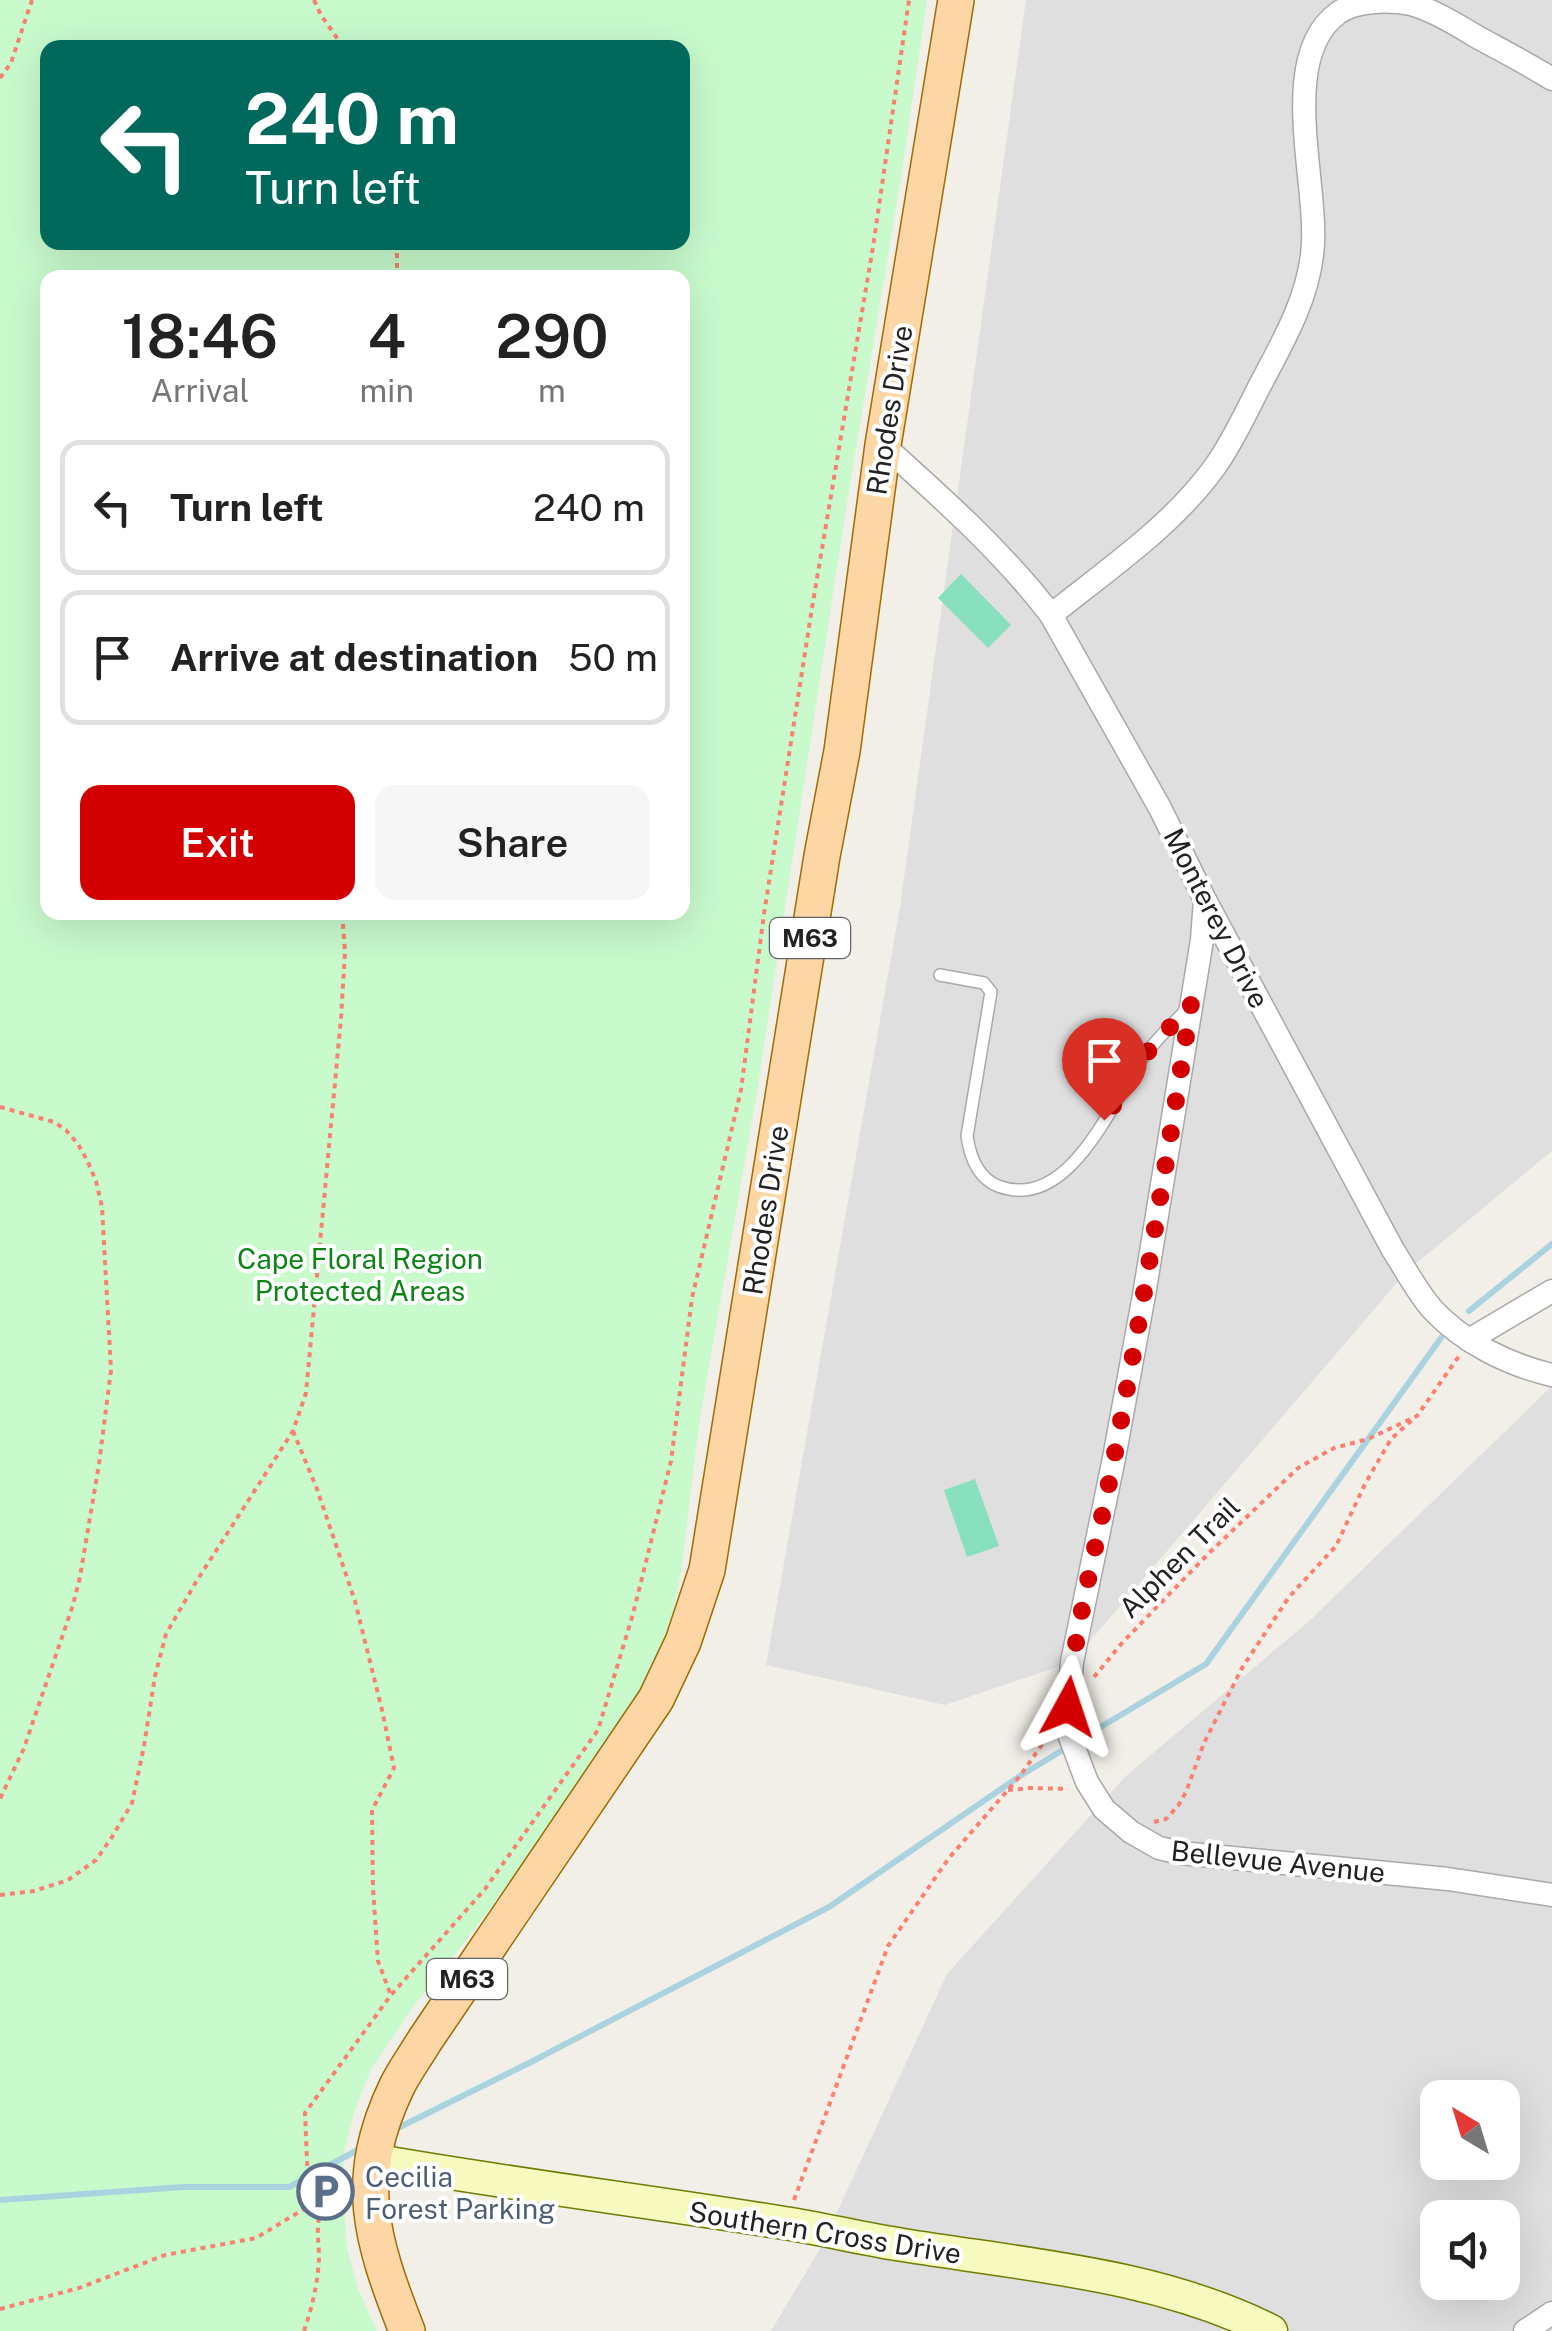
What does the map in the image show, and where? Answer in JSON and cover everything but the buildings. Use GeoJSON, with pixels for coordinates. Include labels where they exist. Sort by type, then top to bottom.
{"type":"FeatureCollection","features":[{"type":"Feature","properties":{"kind":"main road","name":"Rhodes Drive"},"geometry":{"type":"LineString","coordinates":[[407,2331],[374,2229],[369,2194],[377,2141],[398,2083],[642,1721],[684,1642],[710,1558],[842,751],[883,445],[956,0]]}},
{"type":"Feature","properties":{"kind":"street"},"geometry":{"type":"LineString","coordinates":[[1051,615],[1171,518],[1199,488],[1224,453],[1288,332],[1303,298],[1312,255],[1314,215],[1304,134],[1307,68],[1313,45],[1338,13],[1369,2],[1408,3],[1434,12],[1552,79]]}},
{"type":"Feature","properties":{"kind":"street","name":"Monterey Drive"},"geometry":{"type":"LineString","coordinates":[[883,445],[1029,586],[1051,615],[1160,808],[1205,900],[1393,1250],[1434,1310],[1469,1340],[1509,1361],[1552,1375]]}},
{"type":"Feature","properties":{"kind":"street","name":"Bellevue Avenue"},"geometry":{"type":"LineString","coordinates":[[1205,900],[1202,940],[1141,1313],[1072,1662],[1070,1736],[1087,1782],[1104,1809],[1131,1832],[1160,1848],[1552,1894]]}},
{"type":"Feature","properties":{"kind":"street"},"geometry":{"type":"LineString","coordinates":[[1469,1340],[1552,1291]]}},
{"type":"Feature","properties":{"kind":"street","name":"Southern Cross Drive"},"geometry":{"type":"LineString","coordinates":[[377,2141],[576,2193],[786,2223],[1151,2286],[1240,2316],[1270,2331]]}},
{"type":"Feature","properties":{"kind":"street"},"geometry":{"type":"LineString","coordinates":[[1525,2331],[1552,2312]]}},
{"type":"Feature","properties":{"kind":"lane"},"geometry":{"type":"LineString","coordinates":[[940,975],[984,983],[991,992],[967,1136],[969,1151],[983,1176],[1003,1187],[1043,1185],[1072,1166],[1144,1056],[1191,1004]]}},
{"type":"Feature","properties":{"kind":"path"},"geometry":{"type":"LineString","coordinates":[[0,78],[11,63],[32,0]]}},
{"type":"Feature","properties":{"kind":"path"},"geometry":{"type":"LineString","coordinates":[[314,0],[338,40]]}},
{"type":"Feature","properties":{"kind":"path"},"geometry":{"type":"LineString","coordinates":[[308,2206],[305,2113],[391,1995],[484,1890],[598,1730],[633,1614],[671,1462],[692,1298],[741,1090],[764,914],[873,247],[909,0]]}},
{"type":"Feature","properties":{"kind":"path"},"geometry":{"type":"LineString","coordinates":[[0,1895],[34,1891],[68,1880],[96,1860],[112,1837],[132,1803],[166,1634],[293,1431],[306,1393],[342,1018],[342,920]]}},
{"type":"Feature","properties":{"kind":"path"},"geometry":{"type":"LineString","coordinates":[[0,1107],[54,1122],[66,1130],[78,1144],[96,1181],[102,1208],[111,1370],[80,1578],[24,1748],[0,1799]]}},
{"type":"Feature","properties":{"kind":"path","name":"Alphen Trail"},"geometry":{"type":"LineString","coordinates":[[786,2223],[888,1946],[949,1858],[1008,1790],[1068,1707],[1134,1630],[1208,1554],[1298,1468],[1334,1448],[1368,1439],[1417,1416],[1469,1340]]}},
{"type":"Feature","properties":{"kind":"path"},"geometry":{"type":"LineString","coordinates":[[1150,1824],[1166,1819],[1178,1806],[1242,1668],[1289,1597],[1336,1546],[1392,1439],[1417,1416]]}},
{"type":"Feature","properties":{"kind":"path"},"geometry":{"type":"LineString","coordinates":[[293,1431],[318,1489],[355,1601],[394,1768],[372,1810],[378,1961],[391,1995]]}},
{"type":"Feature","properties":{"kind":"path"},"geometry":{"type":"LineString","coordinates":[[1008,1790],[1063,1788],[1099,1801]]}},
{"type":"Feature","properties":{"kind":"path"},"geometry":{"type":"LineString","coordinates":[[0,2309],[80,2288],[165,2256],[256,2238],[308,2206],[323,2207],[318,2222],[319,2262],[304,2331]]}},
{"type":"Feature","properties":{"kind":"shaded area"},"geometry":{"type":"Polygon","coordinates":[[[1026,0],[1552,0],[1552,1151],[1407,1271],[1072,1662],[945,1705],[766,1665],[900,907],[1026,0]]]}},
{"type":"Feature","properties":{"kind":"shaded area"},"geometry":{"type":"Polygon","coordinates":[[[1552,1386],[1552,2331],[771,2331],[820,2249],[947,1974],[1127,1775],[1308,1622],[1552,1386]]]}},
{"type":"Feature","properties":{"kind":"green space","name":"Cape Floral Region Protected Areas"},"geometry":{"type":"Polygon","coordinates":[[[0,0],[927,0],[668,1638],[642,1703],[415,2004],[370,2071],[344,2152],[343,2193],[347,2248],[358,2289],[377,2331],[0,2331],[0,0]]]}},
{"type":"Feature","properties":{"kind":"green space"},"geometry":{"type":"Polygon","coordinates":[[[961,574],[1011,625],[988,648],[938,598],[961,574]]]}},
{"type":"Feature","properties":{"kind":"green space"},"geometry":{"type":"Polygon","coordinates":[[[975,1479],[999,1546],[967,1557],[944,1490],[975,1479]]]}},
{"type":"Feature","properties":{"kind":"waterway"},"geometry":{"type":"LineString","coordinates":[[1469,1311],[1552,1244]]}},
{"type":"Feature","properties":{"kind":"waterway"},"geometry":{"type":"LineString","coordinates":[[1084,1737],[1206,1664],[1441,1338]]}},
{"type":"Feature","properties":{"kind":"waterway"},"geometry":{"type":"LineString","coordinates":[[396,2129],[829,1907],[1061,1751]]}},
{"type":"Feature","properties":{"kind":"waterway"},"geometry":{"type":"LineString","coordinates":[[0,2200],[183,2187],[289,2187],[363,2147]]}},
{"type":"Feature","properties":{"kind":"place","name":"Cecilia Forest Parking"},"geometry":{"type":"Point","coordinates":[326,2192]}},
{"type":"Feature","properties":{"kind":"route"},"geometry":{"type":"LineString","coordinates":[[1068,1707],[1072,1662],[1144,1294],[1191,1004],[1144,1056],[1104,1120]]}}]}
